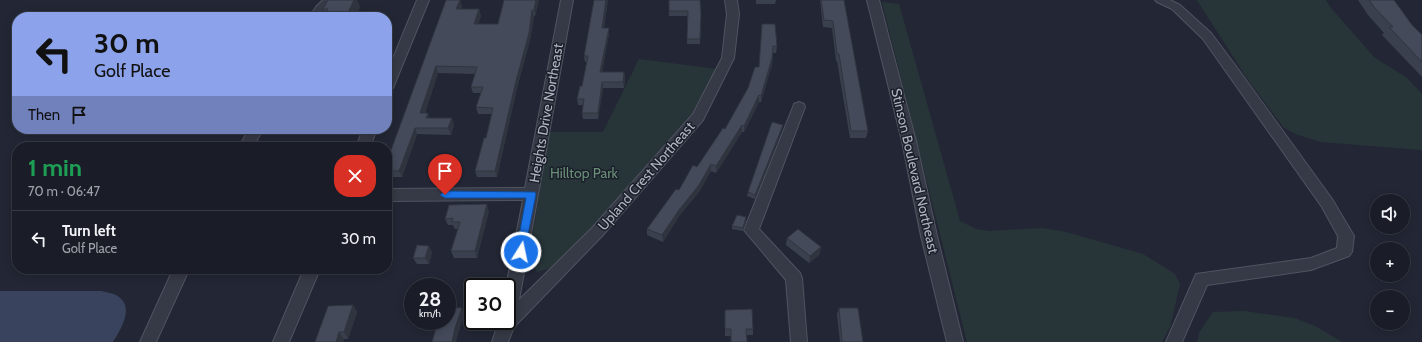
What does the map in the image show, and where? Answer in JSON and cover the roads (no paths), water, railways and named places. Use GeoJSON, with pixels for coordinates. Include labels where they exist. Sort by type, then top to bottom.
{"type":"FeatureCollection","features":[{"type":"Feature","properties":{"kind":"street"},"geometry":{"type":"LineString","coordinates":[[318,12],[330,0]]}},
{"type":"Feature","properties":{"kind":"street"},"geometry":{"type":"LineString","coordinates":[[392,76],[423,0]]}},
{"type":"Feature","properties":{"kind":"street","name":"Heights Drive Northeast"},"geometry":{"type":"LineString","coordinates":[[515,278],[567,0]]}},
{"type":"Feature","properties":{"kind":"street","name":"Upland Crest Northeast"},"geometry":{"type":"LineString","coordinates":[[516,315],[597,232],[698,117],[728,58],[733,14],[730,0]]}},
{"type":"Feature","properties":{"kind":"street","name":"Stinson Boulevard Northeast"},"geometry":{"type":"LineString","coordinates":[[873,0],[909,141],[929,236],[955,342]]}},
{"type":"Feature","properties":{"kind":"street"},"geometry":{"type":"LineString","coordinates":[[1161,0],[1176,7],[1208,36],[1300,163],[1327,203],[1346,236],[1344,252],[1311,264],[1202,279],[1174,342]]}},
{"type":"Feature","properties":{"kind":"street"},"geometry":{"type":"LineString","coordinates":[[799,107],[751,230],[794,278],[799,342]]}},
{"type":"Feature","properties":{"kind":"street"},"geometry":{"type":"LineString","coordinates":[[392,195],[531,194]]}},
{"type":"Feature","properties":{"kind":"street"},"geometry":{"type":"LineString","coordinates":[[148,342],[163,311],[178,274]]}},
{"type":"Feature","properties":{"kind":"street"},"geometry":{"type":"LineString","coordinates":[[281,342],[310,274]]}},
{"type":"Feature","properties":{"kind":"street","name":"Heights Drive Northeast"},"geometry":{"type":"LineString","coordinates":[[500,342],[505,330]]}},
{"type":"Feature","properties":{"kind":"water"},"geometry":{"type":"Polygon","coordinates":[[[0,291],[101,291],[114,294],[122,300],[126,311],[125,318],[120,331],[113,342],[0,342],[0,291]]]}},
{"type":"Feature","properties":{"kind":"park label","name":"Hilltop Park"},"geometry":{"type":"Point","coordinates":[584,173]}}]}
